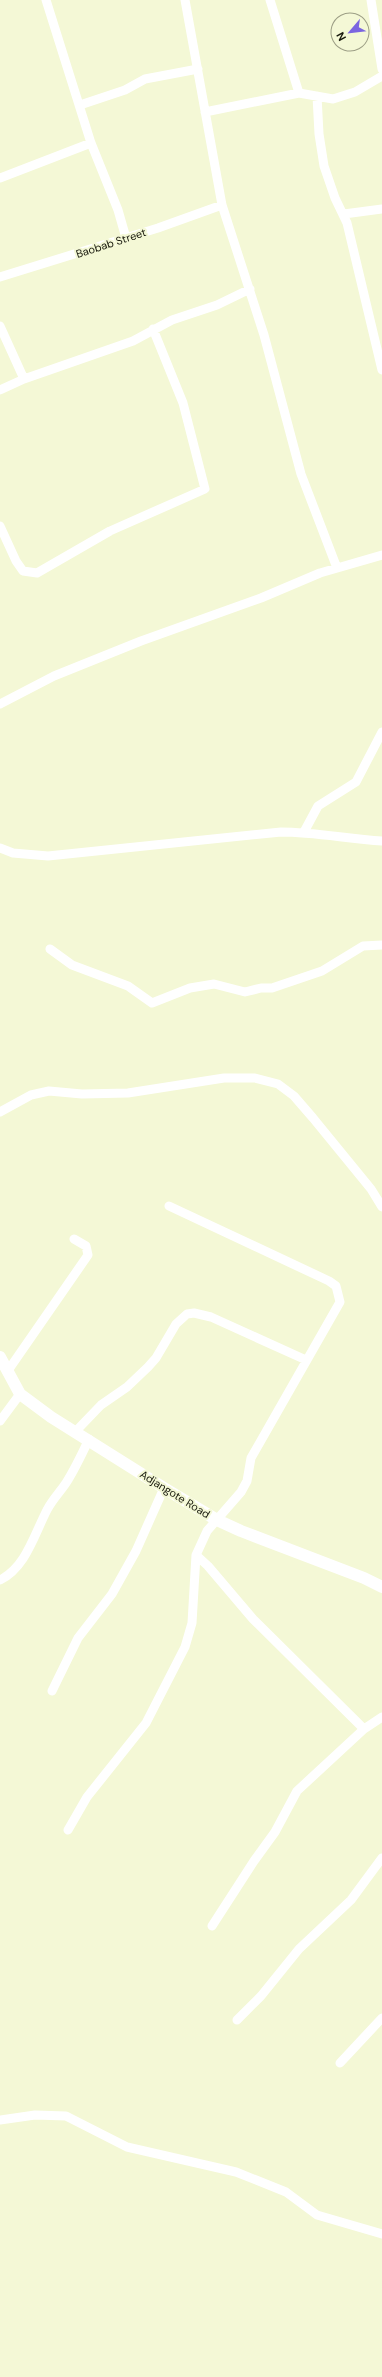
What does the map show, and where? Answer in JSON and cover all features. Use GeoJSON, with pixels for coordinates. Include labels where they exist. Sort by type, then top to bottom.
{"type":"FeatureCollection","features":[{"type":"Feature","properties":{"kind":"street"},"geometry":{"type":"LineString","coordinates":[[46,0],[91,142],[115,203],[126,238]]}},
{"type":"Feature","properties":{"kind":"street"},"geometry":{"type":"LineString","coordinates":[[185,0],[222,205],[250,290],[301,474],[337,568]]}},
{"type":"Feature","properties":{"kind":"street"},"geometry":{"type":"LineString","coordinates":[[270,0],[299,93]]}},
{"type":"Feature","properties":{"kind":"street"},"geometry":{"type":"LineString","coordinates":[[371,0],[382,69]]}},
{"type":"Feature","properties":{"kind":"street"},"geometry":{"type":"LineString","coordinates":[[80,105],[124,90],[145,79],[198,69]]}},
{"type":"Feature","properties":{"kind":"street"},"geometry":{"type":"LineString","coordinates":[[205,112],[299,93],[333,99],[355,92],[382,76]]}},
{"type":"Feature","properties":{"kind":"street"},"geometry":{"type":"LineString","coordinates":[[317,96],[319,134],[324,166],[335,198],[344,214],[382,370]]}},
{"type":"Feature","properties":{"kind":"street"},"geometry":{"type":"LineString","coordinates":[[0,178],[91,142]]}},
{"type":"Feature","properties":{"kind":"street","name":"Baobab Street"},"geometry":{"type":"LineString","coordinates":[[0,277],[126,238],[222,205]]}},
{"type":"Feature","properties":{"kind":"street"},"geometry":{"type":"LineString","coordinates":[[344,214],[382,209]]}},
{"type":"Feature","properties":{"kind":"street"},"geometry":{"type":"LineString","coordinates":[[0,390],[24,379],[133,341],[172,320],[217,305],[250,290]]}},
{"type":"Feature","properties":{"kind":"street"},"geometry":{"type":"LineString","coordinates":[[0,326],[24,379]]}},
{"type":"Feature","properties":{"kind":"street"},"geometry":{"type":"LineString","coordinates":[[0,526],[16,561],[23,571],[37,572],[110,531],[205,489],[183,403],[153,329]]}},
{"type":"Feature","properties":{"kind":"street"},"geometry":{"type":"LineString","coordinates":[[0,704],[54,676],[141,640],[261,598],[308,578],[382,555]]}},
{"type":"Feature","properties":{"kind":"street"},"geometry":{"type":"LineString","coordinates":[[304,832],[318,806],[356,782],[382,732]]}},
{"type":"Feature","properties":{"kind":"street"},"geometry":{"type":"LineString","coordinates":[[0,848],[28,856],[48,856],[281,832],[304,832],[338,838],[382,841]]}},
{"type":"Feature","properties":{"kind":"street"},"geometry":{"type":"LineString","coordinates":[[50,950],[72,965],[128,986],[152,1003],[190,988],[214,984],[245,992],[261,988],[272,988],[322,971],[362,946],[382,945]]}},
{"type":"Feature","properties":{"kind":"street"},"geometry":{"type":"LineString","coordinates":[[0,1112],[31,1096],[49,1091],[82,1094],[128,1093],[224,1078],[255,1078],[278,1084],[294,1096],[371,1189],[382,1207]]}},
{"type":"Feature","properties":{"kind":"street"},"geometry":{"type":"LineString","coordinates":[[68,1830],[88,1797],[146,1723],[185,1647],[192,1623],[196,1555],[208,1530],[241,1492],[246,1481],[251,1458],[340,1302],[336,1286],[329,1281],[169,1206]]}},
{"type":"Feature","properties":{"kind":"street"},"geometry":{"type":"LineString","coordinates":[[2,1365],[88,1255],[86,1246],[74,1239]]}},
{"type":"Feature","properties":{"kind":"street"},"geometry":{"type":"LineString","coordinates":[[76,1431],[101,1405],[127,1387],[148,1367],[156,1358],[176,1324],[187,1314],[194,1313],[211,1317],[306,1360]]}},
{"type":"Feature","properties":{"kind":"street","name":"Adjangote Road"},"geometry":{"type":"LineString","coordinates":[[2,1365],[20,1394],[50,1417],[89,1439],[164,1488],[217,1520],[241,1531],[364,1578],[382,1587]]}},
{"type":"Feature","properties":{"kind":"street"},"geometry":{"type":"LineString","coordinates":[[0,1421],[20,1394]]}},
{"type":"Feature","properties":{"kind":"street"},"geometry":{"type":"LineString","coordinates":[[0,1580],[9,1575],[24,1557],[35,1539],[47,1509],[66,1482],[89,1439]]}},
{"type":"Feature","properties":{"kind":"street"},"geometry":{"type":"LineString","coordinates":[[52,1691],[78,1638],[112,1594],[136,1551],[164,1488]]}},
{"type":"Feature","properties":{"kind":"street"},"geometry":{"type":"LineString","coordinates":[[196,1555],[208,1566],[252,1619],[364,1729]]}},
{"type":"Feature","properties":{"kind":"street"},"geometry":{"type":"LineString","coordinates":[[212,1926],[254,1860],[275,1832],[297,1791],[364,1729],[382,1717]]}},
{"type":"Feature","properties":{"kind":"street"},"geometry":{"type":"LineString","coordinates":[[237,2020],[261,1996],[299,1949],[351,1900],[382,1858]]}},
{"type":"Feature","properties":{"kind":"street"},"geometry":{"type":"LineString","coordinates":[[340,2063],[382,2018]]}},
{"type":"Feature","properties":{"kind":"street"},"geometry":{"type":"LineString","coordinates":[[0,2120],[35,2115],[66,2116],[127,2146],[236,2172],[286,2192],[317,2215],[382,2234]]}}]}
